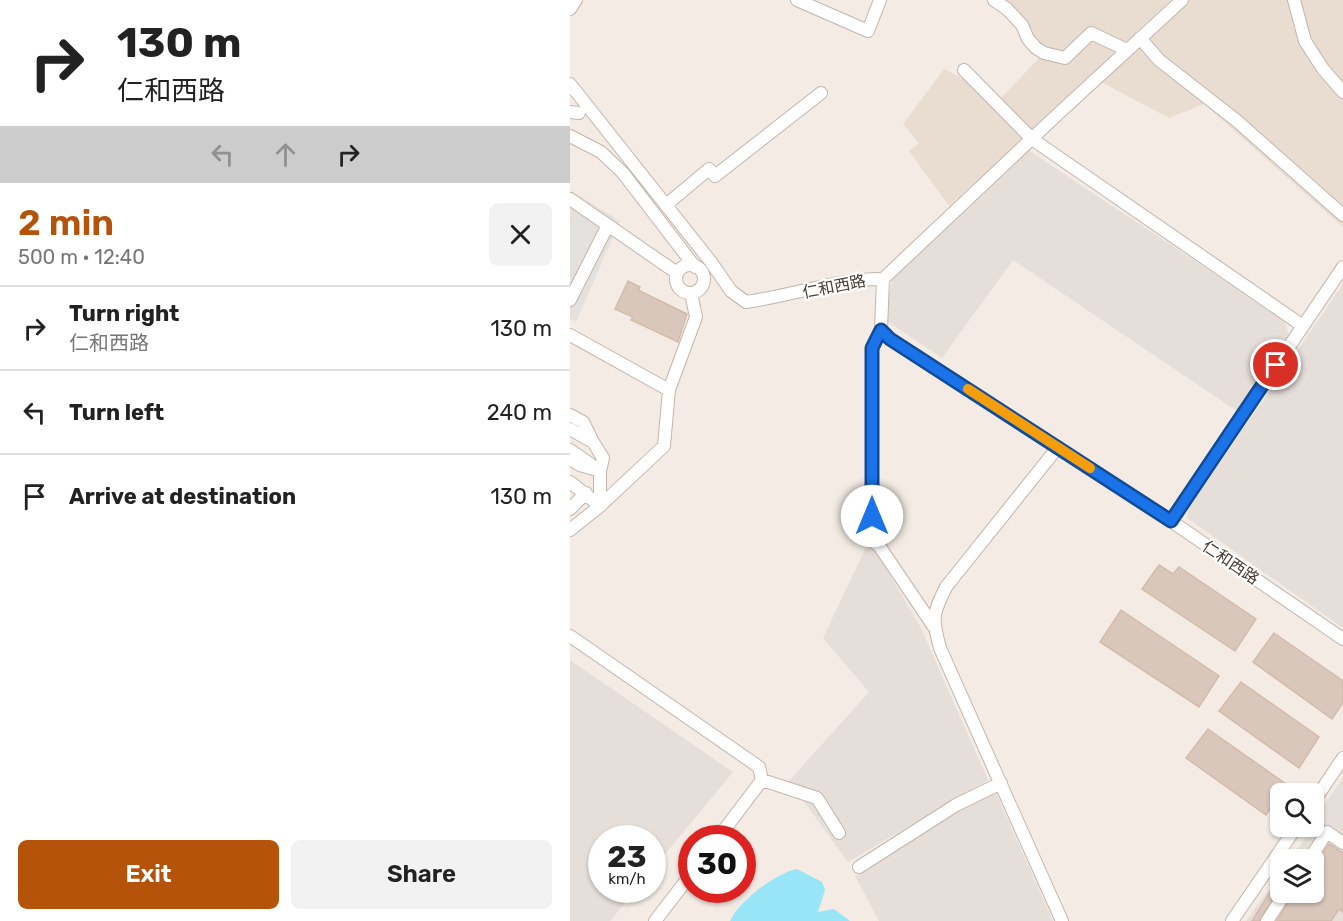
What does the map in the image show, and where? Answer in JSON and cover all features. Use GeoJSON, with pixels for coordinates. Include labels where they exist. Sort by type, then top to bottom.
{"type":"FeatureCollection","features":[{"type":"Feature","properties":{"kind":"street"},"geometry":{"type":"LineString","coordinates":[[570,9],[576,0]]}},
{"type":"Feature","properties":{"kind":"street"},"geometry":{"type":"LineString","coordinates":[[797,0],[868,31],[880,0]]}},
{"type":"Feature","properties":{"kind":"street"},"geometry":{"type":"LineString","coordinates":[[994,0],[1007,9],[1022,25],[1028,39],[1044,53],[1065,58],[1091,33],[1127,50]]}},
{"type":"Feature","properties":{"kind":"street"},"geometry":{"type":"LineString","coordinates":[[883,279],[1182,0]]}},
{"type":"Feature","properties":{"kind":"street"},"geometry":{"type":"LineString","coordinates":[[1294,0],[1305,41],[1323,69],[1343,92]]}},
{"type":"Feature","properties":{"kind":"street"},"geometry":{"type":"LineString","coordinates":[[1140,38],[1158,60],[1237,121],[1343,215]]}},
{"type":"Feature","properties":{"kind":"street"},"geometry":{"type":"LineString","coordinates":[[964,70],[1032,140],[1303,326]]}},
{"type":"Feature","properties":{"kind":"street","name":"仁和西路"},"geometry":{"type":"LineString","coordinates":[[570,84],[711,262],[731,291],[746,302],[866,279],[883,279],[881,330],[890,339],[1171,521],[1343,639]]}},
{"type":"Feature","properties":{"kind":"street"},"geometry":{"type":"LineString","coordinates":[[666,205],[709,169],[715,176],[821,93]]}},
{"type":"Feature","properties":{"kind":"street"},"geometry":{"type":"LineString","coordinates":[[570,136],[601,152],[623,173],[695,267],[702,272],[703,281],[700,289],[692,293],[683,291],[677,285],[677,273],[683,267],[695,267]]}},
{"type":"Feature","properties":{"kind":"street"},"geometry":{"type":"LineString","coordinates":[[570,199],[677,273]]}},
{"type":"Feature","properties":{"kind":"street"},"geometry":{"type":"LineString","coordinates":[[570,300],[608,225]]}},
{"type":"Feature","properties":{"kind":"street"},"geometry":{"type":"LineString","coordinates":[[1171,521],[1343,267]]}},
{"type":"Feature","properties":{"kind":"street"},"geometry":{"type":"LineString","coordinates":[[570,530],[600,506],[664,446],[669,390],[696,317],[692,293]]}},
{"type":"Feature","properties":{"kind":"street"},"geometry":{"type":"LineString","coordinates":[[872,516],[872,348],[881,330]]}},
{"type":"Feature","properties":{"kind":"street"},"geometry":{"type":"LineString","coordinates":[[570,335],[669,390]]}},
{"type":"Feature","properties":{"kind":"street"},"geometry":{"type":"LineString","coordinates":[[570,415],[583,422],[603,458],[600,471],[600,506]]}},
{"type":"Feature","properties":{"kind":"street"},"geometry":{"type":"LineString","coordinates":[[570,429],[593,442]]}},
{"type":"Feature","properties":{"kind":"street"},"geometry":{"type":"LineString","coordinates":[[1058,447],[946,587],[934,610],[935,628],[940,648],[1062,921]]}},
{"type":"Feature","properties":{"kind":"street"},"geometry":{"type":"LineString","coordinates":[[570,450],[600,471]]}},
{"type":"Feature","properties":{"kind":"street"},"geometry":{"type":"LineString","coordinates":[[570,459],[580,465],[600,471]]}},
{"type":"Feature","properties":{"kind":"street"},"geometry":{"type":"LineString","coordinates":[[571,484],[586,493],[600,506]]}},
{"type":"Feature","properties":{"kind":"street"},"geometry":{"type":"LineString","coordinates":[[570,509],[586,493]]}},
{"type":"Feature","properties":{"kind":"street"},"geometry":{"type":"LineString","coordinates":[[859,528],[880,547],[935,628]]}},
{"type":"Feature","properties":{"kind":"street"},"geometry":{"type":"LineString","coordinates":[[570,636],[759,767],[762,780]]}},
{"type":"Feature","properties":{"kind":"street"},"geometry":{"type":"LineString","coordinates":[[1324,786],[1343,758]]}},
{"type":"Feature","properties":{"kind":"street"},"geometry":{"type":"LineString","coordinates":[[762,780],[817,798],[838,833]]}},
{"type":"Feature","properties":{"kind":"street"},"geometry":{"type":"LineString","coordinates":[[728,825],[762,780]]}},
{"type":"Feature","properties":{"kind":"street"},"geometry":{"type":"LineString","coordinates":[[860,867],[956,805],[1000,783]]}},
{"type":"Feature","properties":{"kind":"street"},"geometry":{"type":"LineString","coordinates":[[1316,849],[1327,832],[1343,843]]}},
{"type":"Feature","properties":{"kind":"street"},"geometry":{"type":"LineString","coordinates":[[1235,920],[1290,837]]}},
{"type":"Feature","properties":{"kind":"street"},"geometry":{"type":"LineString","coordinates":[[655,921],[678,891]]}},
{"type":"Feature","properties":{"kind":"street"},"geometry":{"type":"LineString","coordinates":[[1267,921],[1279,903]]}},
{"type":"Feature","properties":{"kind":"shaded area"},"geometry":{"type":"Polygon","coordinates":[[[995,0],[1171,0],[949,206],[909,151],[919,143],[903,124],[944,69],[1001,98],[1040,57],[1015,7],[995,0]]]}},
{"type":"Feature","properties":{"kind":"shaded area"},"geometry":{"type":"Polygon","coordinates":[[[1187,0],[1343,0],[1343,227],[1204,104],[1169,118],[1101,82],[1187,0]]]}},
{"type":"Feature","properties":{"kind":"shaded area"},"geometry":{"type":"Polygon","coordinates":[[[1028,150],[1284,320],[1289,335],[1238,412],[1013,260],[942,358],[885,320],[892,280],[1028,150]]]}},
{"type":"Feature","properties":{"kind":"shaded area"},"geometry":{"type":"Polygon","coordinates":[[[570,190],[620,221],[576,322],[570,318],[570,190]]]}},
{"type":"Feature","properties":{"kind":"shaded area"},"geometry":{"type":"Polygon","coordinates":[[[1343,284],[1343,628],[1187,518],[1188,509],[1343,284]]]}},
{"type":"Feature","properties":{"kind":"shaded area"},"geometry":{"type":"Polygon","coordinates":[[[867,545],[878,555],[920,626],[988,780],[848,862],[789,781],[869,692],[823,638],[867,545]]]}},
{"type":"Feature","properties":{"kind":"shaded area"},"geometry":{"type":"Polygon","coordinates":[[[570,660],[733,772],[689,825],[678,825],[678,839],[666,853],[666,825],[588,825],[588,903],[625,903],[610,921],[570,921],[570,660]]]}},
{"type":"Feature","properties":{"kind":"shaded area"},"geometry":{"type":"Polygon","coordinates":[[[1343,778],[1343,921],[1246,921],[1270,887],[1270,903],[1324,903],[1324,849],[1297,849],[1306,837],[1324,837],[1324,805],[1343,778]]]}},
{"type":"Feature","properties":{"kind":"shaded area"},"geometry":{"type":"Polygon","coordinates":[[[994,789],[1053,921],[879,921],[855,876],[994,789]]]}},
{"type":"Feature","properties":{"kind":"water"},"geometry":{"type":"Polygon","coordinates":[[[797,869],[822,882],[825,890],[818,912],[834,909],[850,921],[730,921],[743,903],[756,903],[756,892],[759,889],[797,869]]]}},
{"type":"Feature","properties":{"kind":"building"},"geometry":{"type":"Polygon","coordinates":[[[628,281],[640,287],[638,290],[687,314],[678,342],[631,320],[633,317],[615,309],[628,281]]]}},
{"type":"Feature","properties":{"kind":"building"},"geometry":{"type":"Polygon","coordinates":[[[1159,565],[1173,574],[1179,567],[1256,619],[1235,651],[1142,589],[1159,565]]]}},
{"type":"Feature","properties":{"kind":"building"},"geometry":{"type":"Polygon","coordinates":[[[1121,610],[1219,676],[1199,707],[1100,642],[1121,610]]]}},
{"type":"Feature","properties":{"kind":"building"},"geometry":{"type":"Polygon","coordinates":[[[1274,633],[1343,681],[1343,703],[1332,719],[1253,662],[1274,633]]]}},
{"type":"Feature","properties":{"kind":"building"},"geometry":{"type":"Polygon","coordinates":[[[1241,682],[1319,737],[1299,768],[1219,711],[1241,682]]]}},
{"type":"Feature","properties":{"kind":"building"},"geometry":{"type":"Polygon","coordinates":[[[1208,729],[1285,783],[1270,783],[1270,809],[1266,815],[1186,758],[1208,729]]]}},
{"type":"Feature","properties":{"kind":"building"},"geometry":{"type":"Polygon","coordinates":[[[1329,844],[1343,853],[1343,912],[1339,909],[1331,921],[1277,921],[1288,903],[1324,903],[1324,851],[1329,844]]]}},
{"type":"Feature","properties":{"kind":"building"},"geometry":{"type":"Polygon","coordinates":[[[1270,892],[1270,903],[1259,921],[1252,921],[1270,892]]]}},
{"type":"Feature","properties":{"kind":"slow traffic"},"geometry":{"type":"LineString","coordinates":[[968,389],[1090,468]]}},
{"type":"Feature","properties":{"kind":"route"},"geometry":{"type":"LineString","coordinates":[[872,516],[872,348],[881,330],[890,339],[1171,521],[1276,365]]}}]}
